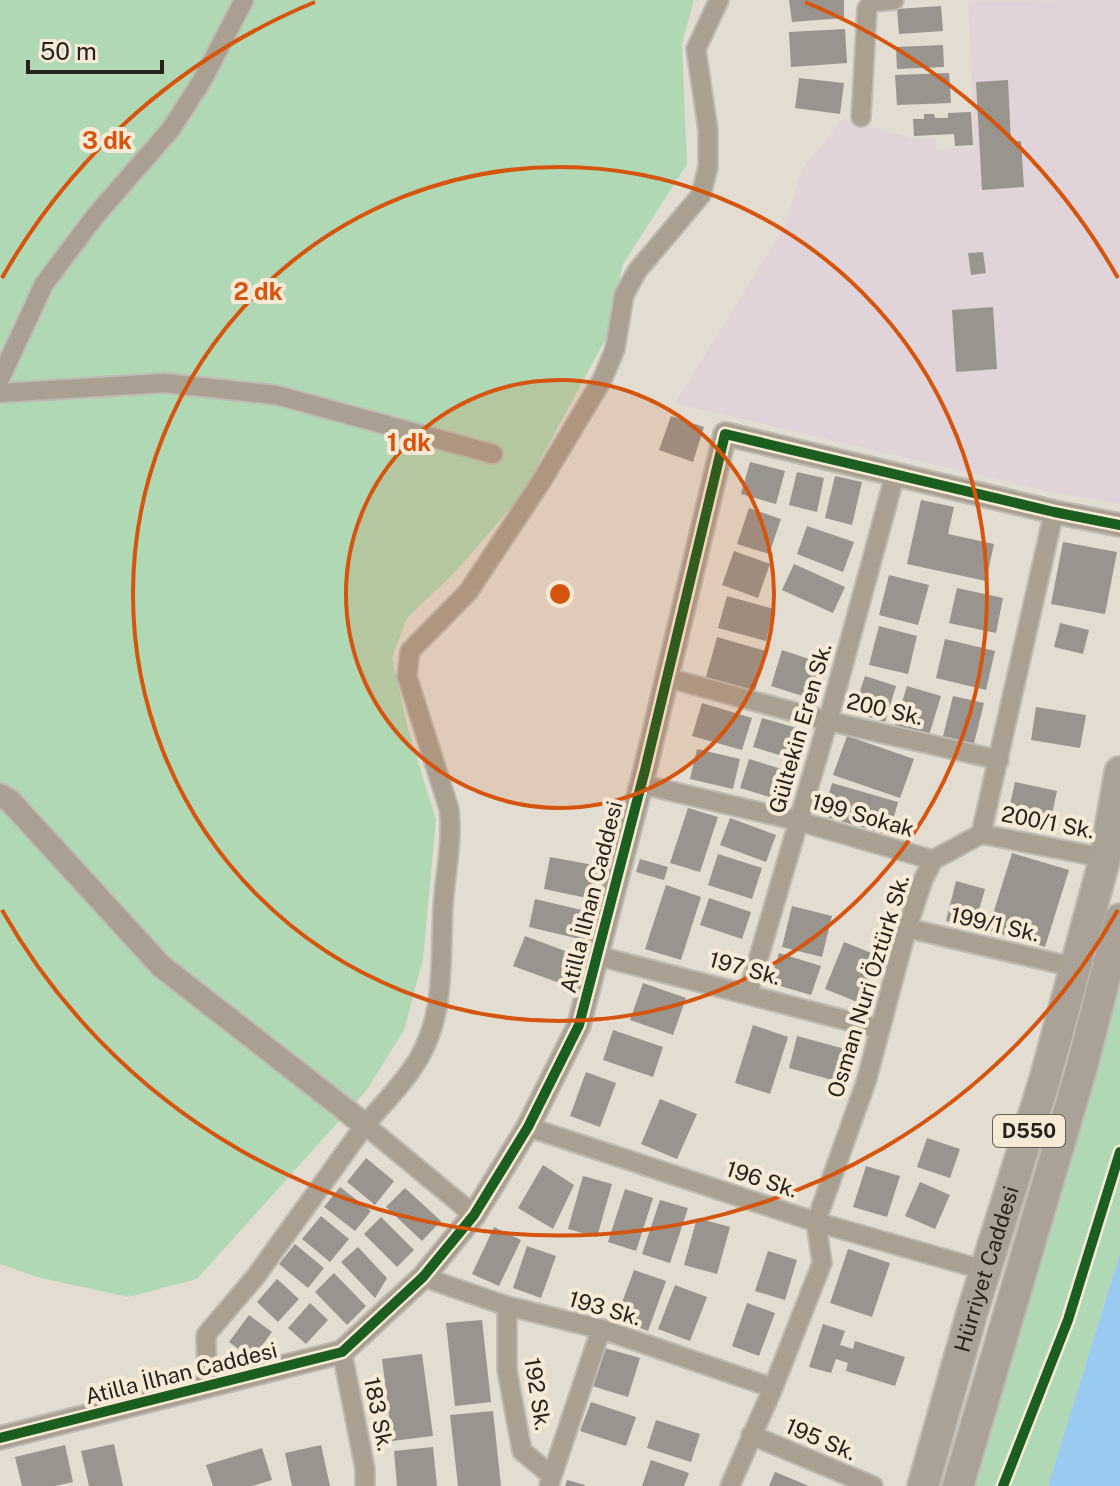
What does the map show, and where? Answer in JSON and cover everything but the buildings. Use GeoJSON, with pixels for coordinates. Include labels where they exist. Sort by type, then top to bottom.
{"type":"FeatureCollection","features":[{"type":"Feature","properties":{"kind":"highway","name":"Hürriyet Caddesi"},"geometry":{"type":"LineString","coordinates":[[923,1486],[984,1270],[1045,1079],[1105,858],[1120,772]]}},
{"type":"Feature","properties":{"kind":"highway","name":"Hürriyet Caddesi"},"geometry":{"type":"LineString","coordinates":[[958,1486],[1081,1070],[1120,919]]}},
{"type":"Feature","properties":{"kind":"street"},"geometry":{"type":"LineString","coordinates":[[0,379],[44,284],[96,215],[171,129],[203,79],[244,0]]}},
{"type":"Feature","properties":{"kind":"street"},"geometry":{"type":"LineString","coordinates":[[207,1387],[206,1335],[256,1276],[365,1125],[421,1056],[433,1022],[442,969],[443,910],[451,827],[444,791],[407,676],[410,651],[468,592],[539,485],[602,380],[615,349],[624,295],[637,271],[701,195],[708,167],[708,130],[696,49],[719,0]]}},
{"type":"Feature","properties":{"kind":"street"},"geometry":{"type":"LineString","coordinates":[[861,117],[867,9],[872,2],[894,0]]}},
{"type":"Feature","properties":{"kind":"street"},"geometry":{"type":"LineString","coordinates":[[0,393],[164,383],[276,395],[493,454]]}},
{"type":"Feature","properties":{"kind":"street","name":"Atilla İlhan Caddesi"},"geometry":{"type":"LineString","coordinates":[[0,1438],[342,1352],[423,1277],[474,1215],[528,1127],[579,1025],[668,678],[725,434],[1120,525]]}},
{"type":"Feature","properties":{"kind":"street","name":"Gültekin Eren Sk."},"geometry":{"type":"LineString","coordinates":[[748,994],[828,721],[895,475]]}},
{"type":"Feature","properties":{"kind":"street"},"geometry":{"type":"LineString","coordinates":[[981,834],[1054,512]]}},
{"type":"Feature","properties":{"kind":"street","name":"200 Sk."},"geometry":{"type":"LineString","coordinates":[[668,678],[828,721],[999,760]]}},
{"type":"Feature","properties":{"kind":"street","name":"199 Sokak"},"geometry":{"type":"LineString","coordinates":[[640,784],[798,821],[933,860]]}},
{"type":"Feature","properties":{"kind":"street"},"geometry":{"type":"LineString","coordinates":[[0,795],[10,801],[161,966],[365,1125],[474,1215]]}},
{"type":"Feature","properties":{"kind":"street","name":"200/1 Sk."},"geometry":{"type":"LineString","coordinates":[[981,834],[1105,858]]}},
{"type":"Feature","properties":{"kind":"street","name":"Osman Nuri Öztürk Sk."},"geometry":{"type":"LineString","coordinates":[[730,1486],[822,1263],[816,1222],[866,1082],[907,928],[933,860],[981,834]]}},
{"type":"Feature","properties":{"kind":"street","name":"199/1 Sk."},"geometry":{"type":"LineString","coordinates":[[907,928],[1073,967]]}},
{"type":"Feature","properties":{"kind":"street","name":"197 Sk."},"geometry":{"type":"LineString","coordinates":[[598,956],[880,1029]]}},
{"type":"Feature","properties":{"kind":"street","name":"196 Sk."},"geometry":{"type":"LineString","coordinates":[[528,1127],[816,1222],[984,1270]]}},
{"type":"Feature","properties":{"kind":"street","name":"193 Sk."},"geometry":{"type":"LineString","coordinates":[[423,1277],[507,1306],[601,1329],[773,1388]]}},
{"type":"Feature","properties":{"kind":"street","name":"192 Sk."},"geometry":{"type":"LineString","coordinates":[[507,1306],[507,1370],[522,1451],[550,1481]]}},
{"type":"Feature","properties":{"kind":"street"},"geometry":{"type":"LineString","coordinates":[[550,1481],[601,1329]]}},
{"type":"Feature","properties":{"kind":"street","name":"183 Sk."},"geometry":{"type":"LineString","coordinates":[[342,1352],[365,1469],[365,1486]]}},
{"type":"Feature","properties":{"kind":"street","name":"195 Sk."},"geometry":{"type":"LineString","coordinates":[[751,1435],[873,1486]]}},
{"type":"Feature","properties":{"kind":"shaded area"},"geometry":{"type":"Polygon","coordinates":[[[1120,0],[1120,504],[1046,491],[675,403],[785,226],[802,169],[843,119],[911,138],[935,139],[937,149],[975,148],[968,1],[1120,0]]]}},
{"type":"Feature","properties":{"kind":"green space"},"geometry":{"type":"Polygon","coordinates":[[[0,0],[694,0],[682,43],[687,164],[623,264],[605,340],[521,496],[456,571],[407,618],[392,658],[408,729],[436,820],[423,959],[404,1030],[366,1091],[197,1279],[128,1297],[37,1277],[0,1264],[0,0]]]}},
{"type":"Feature","properties":{"kind":"green space"},"geometry":{"type":"Polygon","coordinates":[[[1120,919],[1120,1253],[1048,1486],[958,1486],[1120,919]]]}},
{"type":"Feature","properties":{"kind":"water"},"geometry":{"type":"Polygon","coordinates":[[[1120,1253],[1120,1486],[1048,1486],[1120,1253]]]}},
{"type":"Feature","properties":{"kind":"cycle path"},"geometry":{"type":"LineString","coordinates":[[0,1438],[342,1352],[423,1277],[474,1215],[528,1127],[579,1025],[645,770],[725,434],[1120,525]]}},
{"type":"Feature","properties":{"kind":"cycle path"},"geometry":{"type":"LineString","coordinates":[[1003,1486],[1068,1320],[1120,1152]]}}]}
